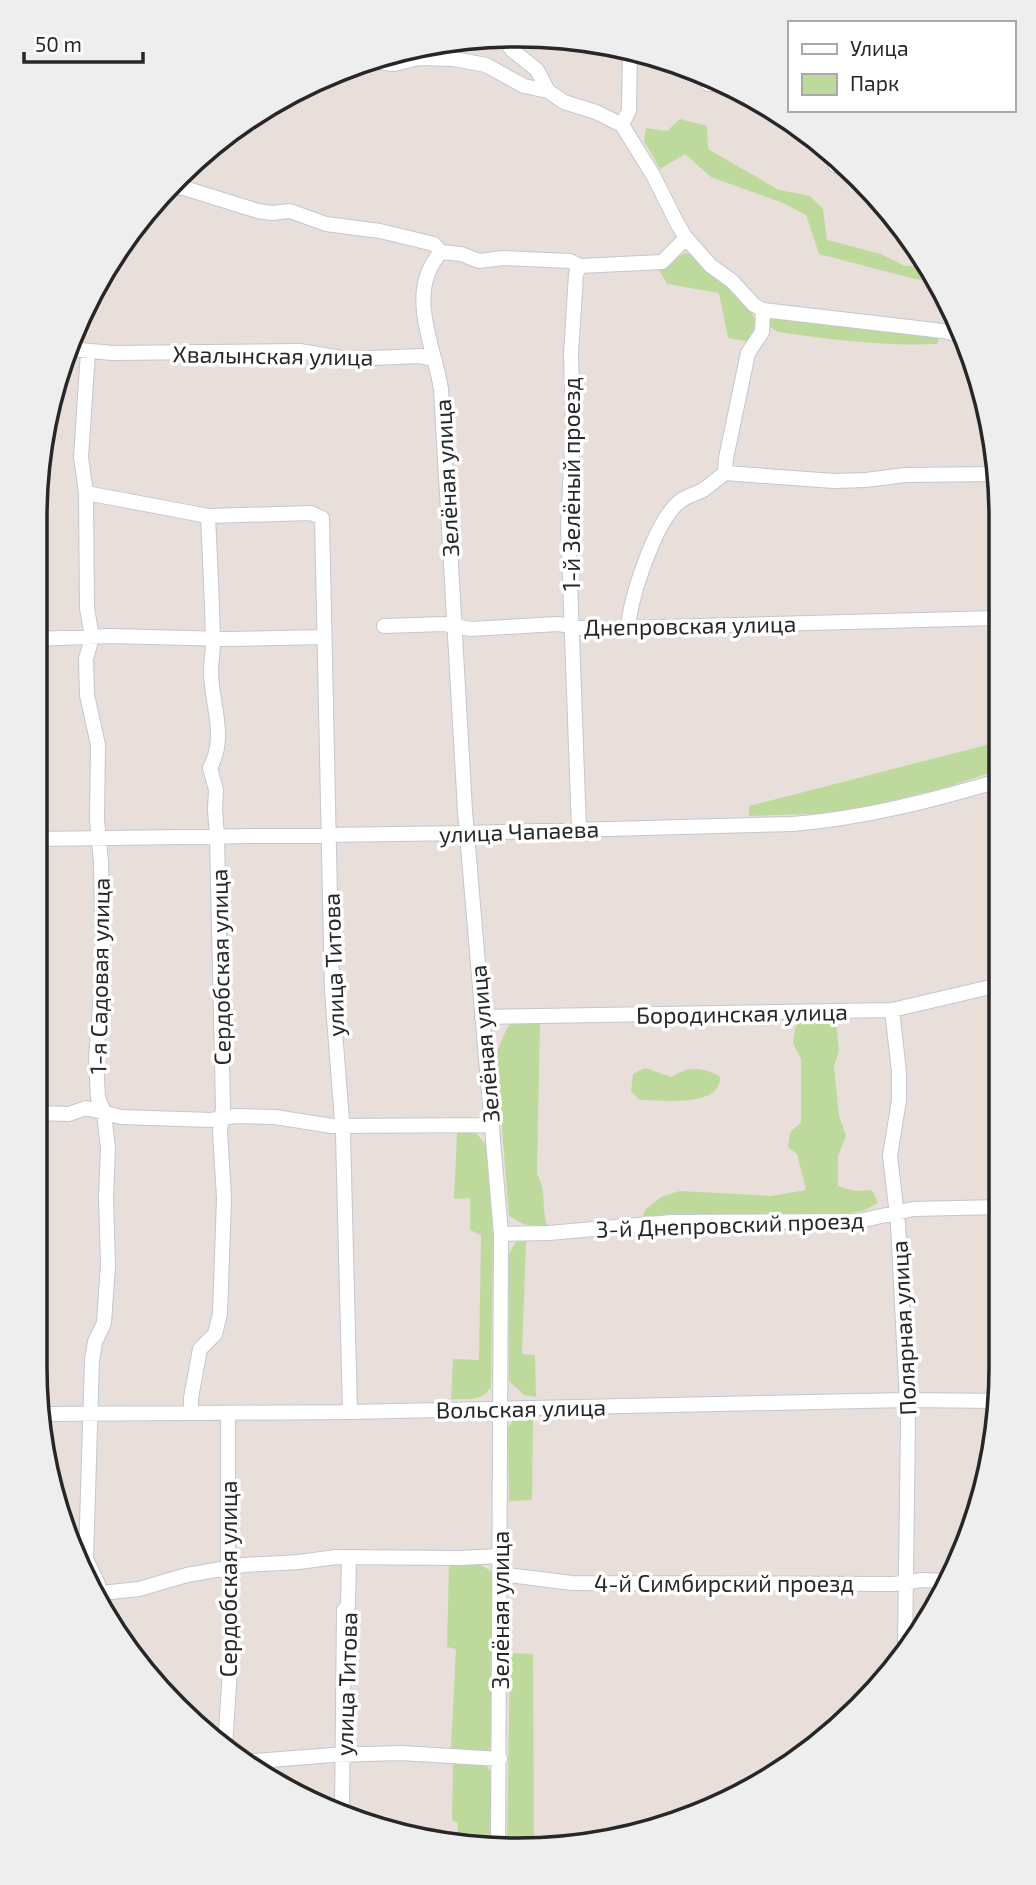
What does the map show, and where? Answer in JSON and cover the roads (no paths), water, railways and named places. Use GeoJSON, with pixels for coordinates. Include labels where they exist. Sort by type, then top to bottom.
{"type":"FeatureCollection","features":[{"type":"Feature","properties":{"kind":"street"},"geometry":{"type":"LineString","coordinates":[[510,47],[537,70],[548,91]]}},
{"type":"Feature","properties":{"kind":"street"},"geometry":{"type":"LineString","coordinates":[[393,64],[419,58],[454,58],[486,65],[524,86],[548,91],[564,102],[596,112],[622,125],[653,175],[686,238],[711,265],[732,281],[754,305],[763,310],[951,333]]}},
{"type":"Feature","properties":{"kind":"street"},"geometry":{"type":"LineString","coordinates":[[622,125],[629,110],[631,61]]}},
{"type":"Feature","properties":{"kind":"street"},"geometry":{"type":"LineString","coordinates":[[183,188],[258,211],[290,211],[326,224],[380,231],[434,244],[441,252],[461,254],[479,261],[503,258],[570,261],[580,265],[662,262],[686,238]]}},
{"type":"Feature","properties":{"kind":"street","name":"Зелёная улица"},"geometry":{"type":"LineString","coordinates":[[441,252],[432,262],[422,287],[425,322],[441,389],[467,833],[501,1234],[498,1837]]}},
{"type":"Feature","properties":{"kind":"street","name":"1-й Зелёный проезд"},"geometry":{"type":"LineString","coordinates":[[579,829],[568,526],[573,428],[571,353],[576,274],[580,265]]}},
{"type":"Feature","properties":{"kind":"street"},"geometry":{"type":"LineString","coordinates":[[725,473],[748,353],[762,332],[763,310]]}},
{"type":"Feature","properties":{"kind":"street","name":"Хвалынская улица"},"geometry":{"type":"LineString","coordinates":[[78,350],[300,351],[347,359],[421,356],[435,360]]}},
{"type":"Feature","properties":{"kind":"street","name":"1-я Садовая улица"},"geometry":{"type":"LineString","coordinates":[[86,1553],[92,1360],[95,1342],[104,1323],[108,1265],[108,1149],[104,1112],[99,1098],[96,1059],[103,966],[97,820],[98,745],[87,695],[86,659],[92,638],[87,608],[86,493],[81,457],[88,352]]}},
{"type":"Feature","properties":{"kind":"street"},"geometry":{"type":"LineString","coordinates":[[628,627],[629,614],[648,556],[664,518],[680,501],[706,488],[725,473],[834,481],[905,475],[987,474]]}},
{"type":"Feature","properties":{"kind":"street"},"geometry":{"type":"LineString","coordinates":[[86,493],[208,516]]}},
{"type":"Feature","properties":{"kind":"street","name":"улица Титова"},"geometry":{"type":"LineString","coordinates":[[208,516],[311,513],[322,518],[332,992],[342,1125],[350,1412]]}},
{"type":"Feature","properties":{"kind":"street","name":"Сердобская улица"},"geometry":{"type":"LineString","coordinates":[[191,1413],[200,1349],[215,1334],[220,1314],[224,1198],[220,1132],[223,1108],[218,837],[216,790],[210,768],[216,758],[220,739],[218,714],[212,693],[213,638],[208,516]]}},
{"type":"Feature","properties":{"kind":"street","name":"Днепровская улица"},"geometry":{"type":"LineString","coordinates":[[384,626],[444,624],[471,629],[558,624],[590,629],[989,618]]}},
{"type":"Feature","properties":{"kind":"street"},"geometry":{"type":"LineString","coordinates":[[47,639],[110,636],[324,637]]}},
{"type":"Feature","properties":{"kind":"street","name":"улица Чапаева"},"geometry":{"type":"LineString","coordinates":[[47,839],[467,833],[793,824],[841,820],[892,810],[989,783]]}},
{"type":"Feature","properties":{"kind":"street","name":"Бородинская улица"},"geometry":{"type":"LineString","coordinates":[[482,1017],[892,1010],[989,987]]}},
{"type":"Feature","properties":{"kind":"street","name":"Полярная улица"},"geometry":{"type":"LineString","coordinates":[[892,1010],[899,1072],[899,1100],[890,1156],[907,1400],[905,1635]]}},
{"type":"Feature","properties":{"kind":"street"},"geometry":{"type":"LineString","coordinates":[[47,1114],[69,1114],[86,1108],[121,1117],[221,1119],[236,1116],[275,1117],[342,1125],[491,1125]]}},
{"type":"Feature","properties":{"kind":"street","name":"3-й Днепровский проезд"},"geometry":{"type":"LineString","coordinates":[[501,1234],[549,1233],[672,1222],[859,1221],[913,1209],[989,1207]]}},
{"type":"Feature","properties":{"kind":"street","name":"Вольская улица"},"geometry":{"type":"LineString","coordinates":[[50,1414],[350,1412],[907,1400],[988,1401]]}},
{"type":"Feature","properties":{"kind":"street","name":"Сердобская улица"},"geometry":{"type":"LineString","coordinates":[[226,1736],[232,1640],[228,1413]]}},
{"type":"Feature","properties":{"kind":"street"},"geometry":{"type":"LineString","coordinates":[[106,1594],[244,1565],[349,1558],[500,1556]]}},
{"type":"Feature","properties":{"kind":"street","name":"улица Титова"},"geometry":{"type":"LineString","coordinates":[[342,1804],[344,1610],[348,1606],[349,1558]]}},
{"type":"Feature","properties":{"kind":"street","name":"4-й Симбирский проезд"},"geometry":{"type":"LineString","coordinates":[[500,1574],[572,1583],[894,1584],[905,1581],[937,1581]]}},
{"type":"Feature","properties":{"kind":"street"},"geometry":{"type":"LineString","coordinates":[[260,1761],[342,1755],[439,1753],[500,1759]]}}]}
